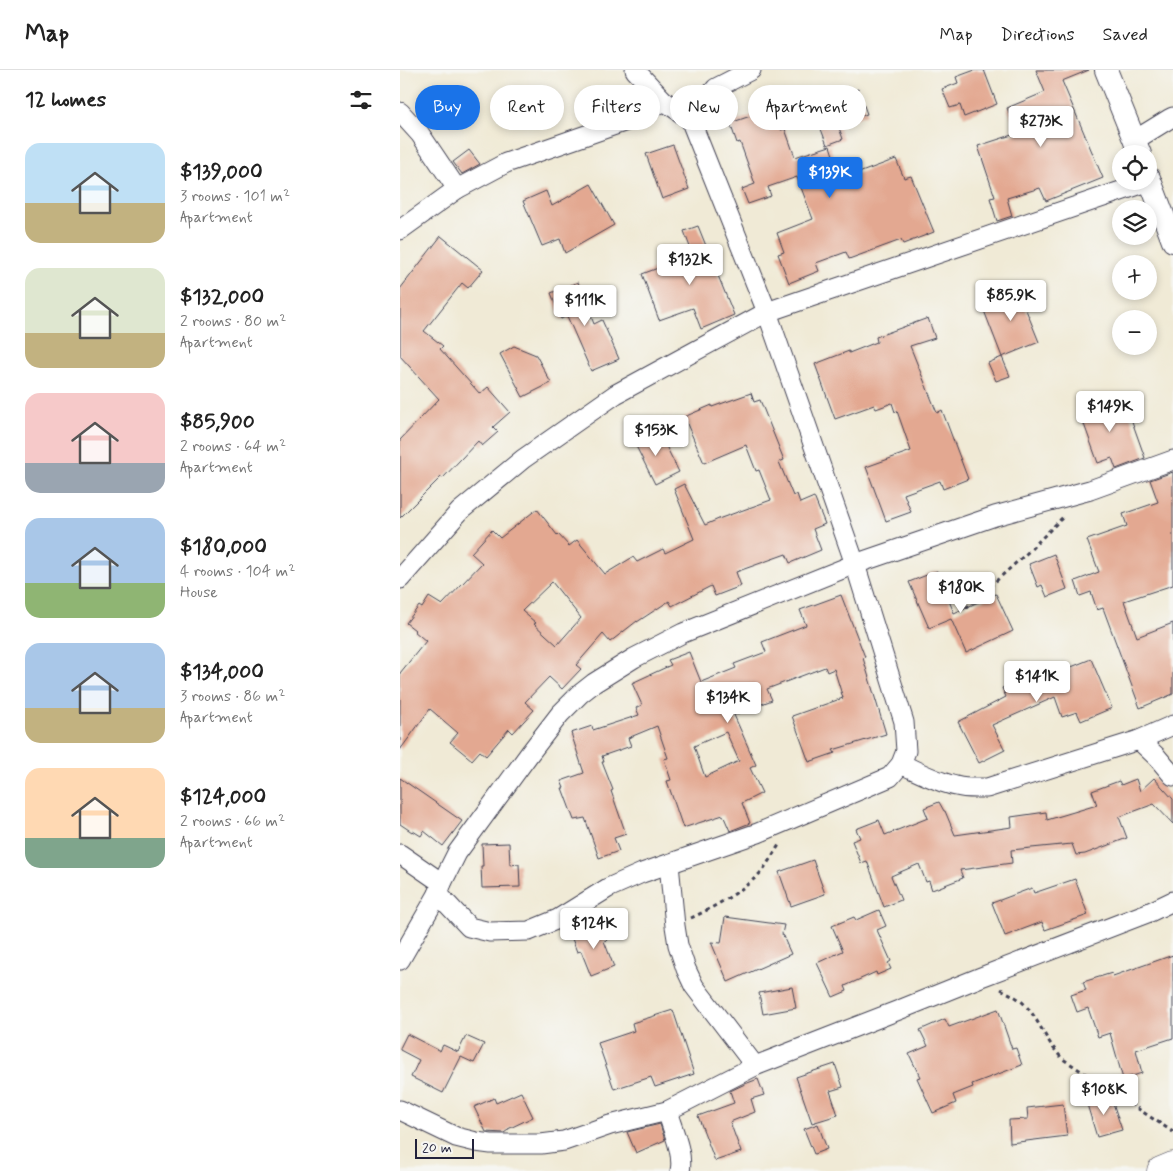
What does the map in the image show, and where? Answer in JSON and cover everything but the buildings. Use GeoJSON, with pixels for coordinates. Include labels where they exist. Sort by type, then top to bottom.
{"type":"FeatureCollection","features":[{"type":"Feature","properties":{"kind":"highway"},"geometry":{"type":"LineString","coordinates":[[1161,1171],[1173,1166]]}},
{"type":"Feature","properties":{"kind":"street"},"geometry":{"type":"LineString","coordinates":[[635,70],[670,105]]}},
{"type":"Feature","properties":{"kind":"street"},"geometry":{"type":"LineString","coordinates":[[722,85],[751,70]]}},
{"type":"Feature","properties":{"kind":"street"},"geometry":{"type":"LineString","coordinates":[[1106,70],[1136,145]]}},
{"type":"Feature","properties":{"kind":"street"},"geometry":{"type":"LineString","coordinates":[[400,230],[457,189],[506,163],[635,118],[664,101]]}},
{"type":"Feature","properties":{"kind":"street"},"geometry":{"type":"LineString","coordinates":[[400,112],[420,134],[457,189]]}},
{"type":"Feature","properties":{"kind":"street"},"geometry":{"type":"LineString","coordinates":[[1139,145],[1168,118],[1173,117]]}},
{"type":"Feature","properties":{"kind":"street"},"geometry":{"type":"LineString","coordinates":[[400,854],[440,888],[469,927],[490,932],[528,931],[558,919],[608,888],[642,873],[758,833],[890,777],[901,764],[906,751],[904,722],[855,564],[767,312],[695,130]]}},
{"type":"Feature","properties":{"kind":"street"},"geometry":{"type":"LineString","coordinates":[[400,579],[460,511],[523,459],[616,394],[767,312],[1120,190]]}},
{"type":"Feature","properties":{"kind":"street"},"geometry":{"type":"LineString","coordinates":[[1153,190],[1173,240]]}},
{"type":"Feature","properties":{"kind":"street"},"geometry":{"type":"LineString","coordinates":[[400,960],[457,854],[560,714],[594,683],[634,658],[683,633],[855,564],[995,516],[1090,490],[1173,460]]}},
{"type":"Feature","properties":{"kind":"street"},"geometry":{"type":"LineString","coordinates":[[901,764],[956,786],[988,788],[1139,740],[1173,725]]}},
{"type":"Feature","properties":{"kind":"street"},"geometry":{"type":"LineString","coordinates":[[1139,740],[1173,776]]}},
{"type":"Feature","properties":{"kind":"street"},"geometry":{"type":"LineString","coordinates":[[669,864],[678,945],[686,969],[694,986],[755,1066]]}},
{"type":"Feature","properties":{"kind":"street"},"geometry":{"type":"LineString","coordinates":[[400,1110],[456,1137],[491,1144],[541,1144],[564,1141],[610,1125],[666,1111],[755,1066],[1150,912],[1173,901]]}},
{"type":"Feature","properties":{"kind":"street"},"geometry":{"type":"LineString","coordinates":[[666,1111],[682,1164],[680,1171]]}},
{"type":"Feature","properties":{"kind":"path"},"geometry":{"type":"LineString","coordinates":[[966,608],[1027,554],[1064,516]]}},
{"type":"Feature","properties":{"kind":"path"},"geometry":{"type":"LineString","coordinates":[[675,926],[714,906],[754,878],[768,862],[794,818]]}},
{"type":"Feature","properties":{"kind":"path"},"geometry":{"type":"LineString","coordinates":[[981,977],[1017,997],[1032,1014],[1052,1047],[1063,1059],[1173,1132]]}}]}
